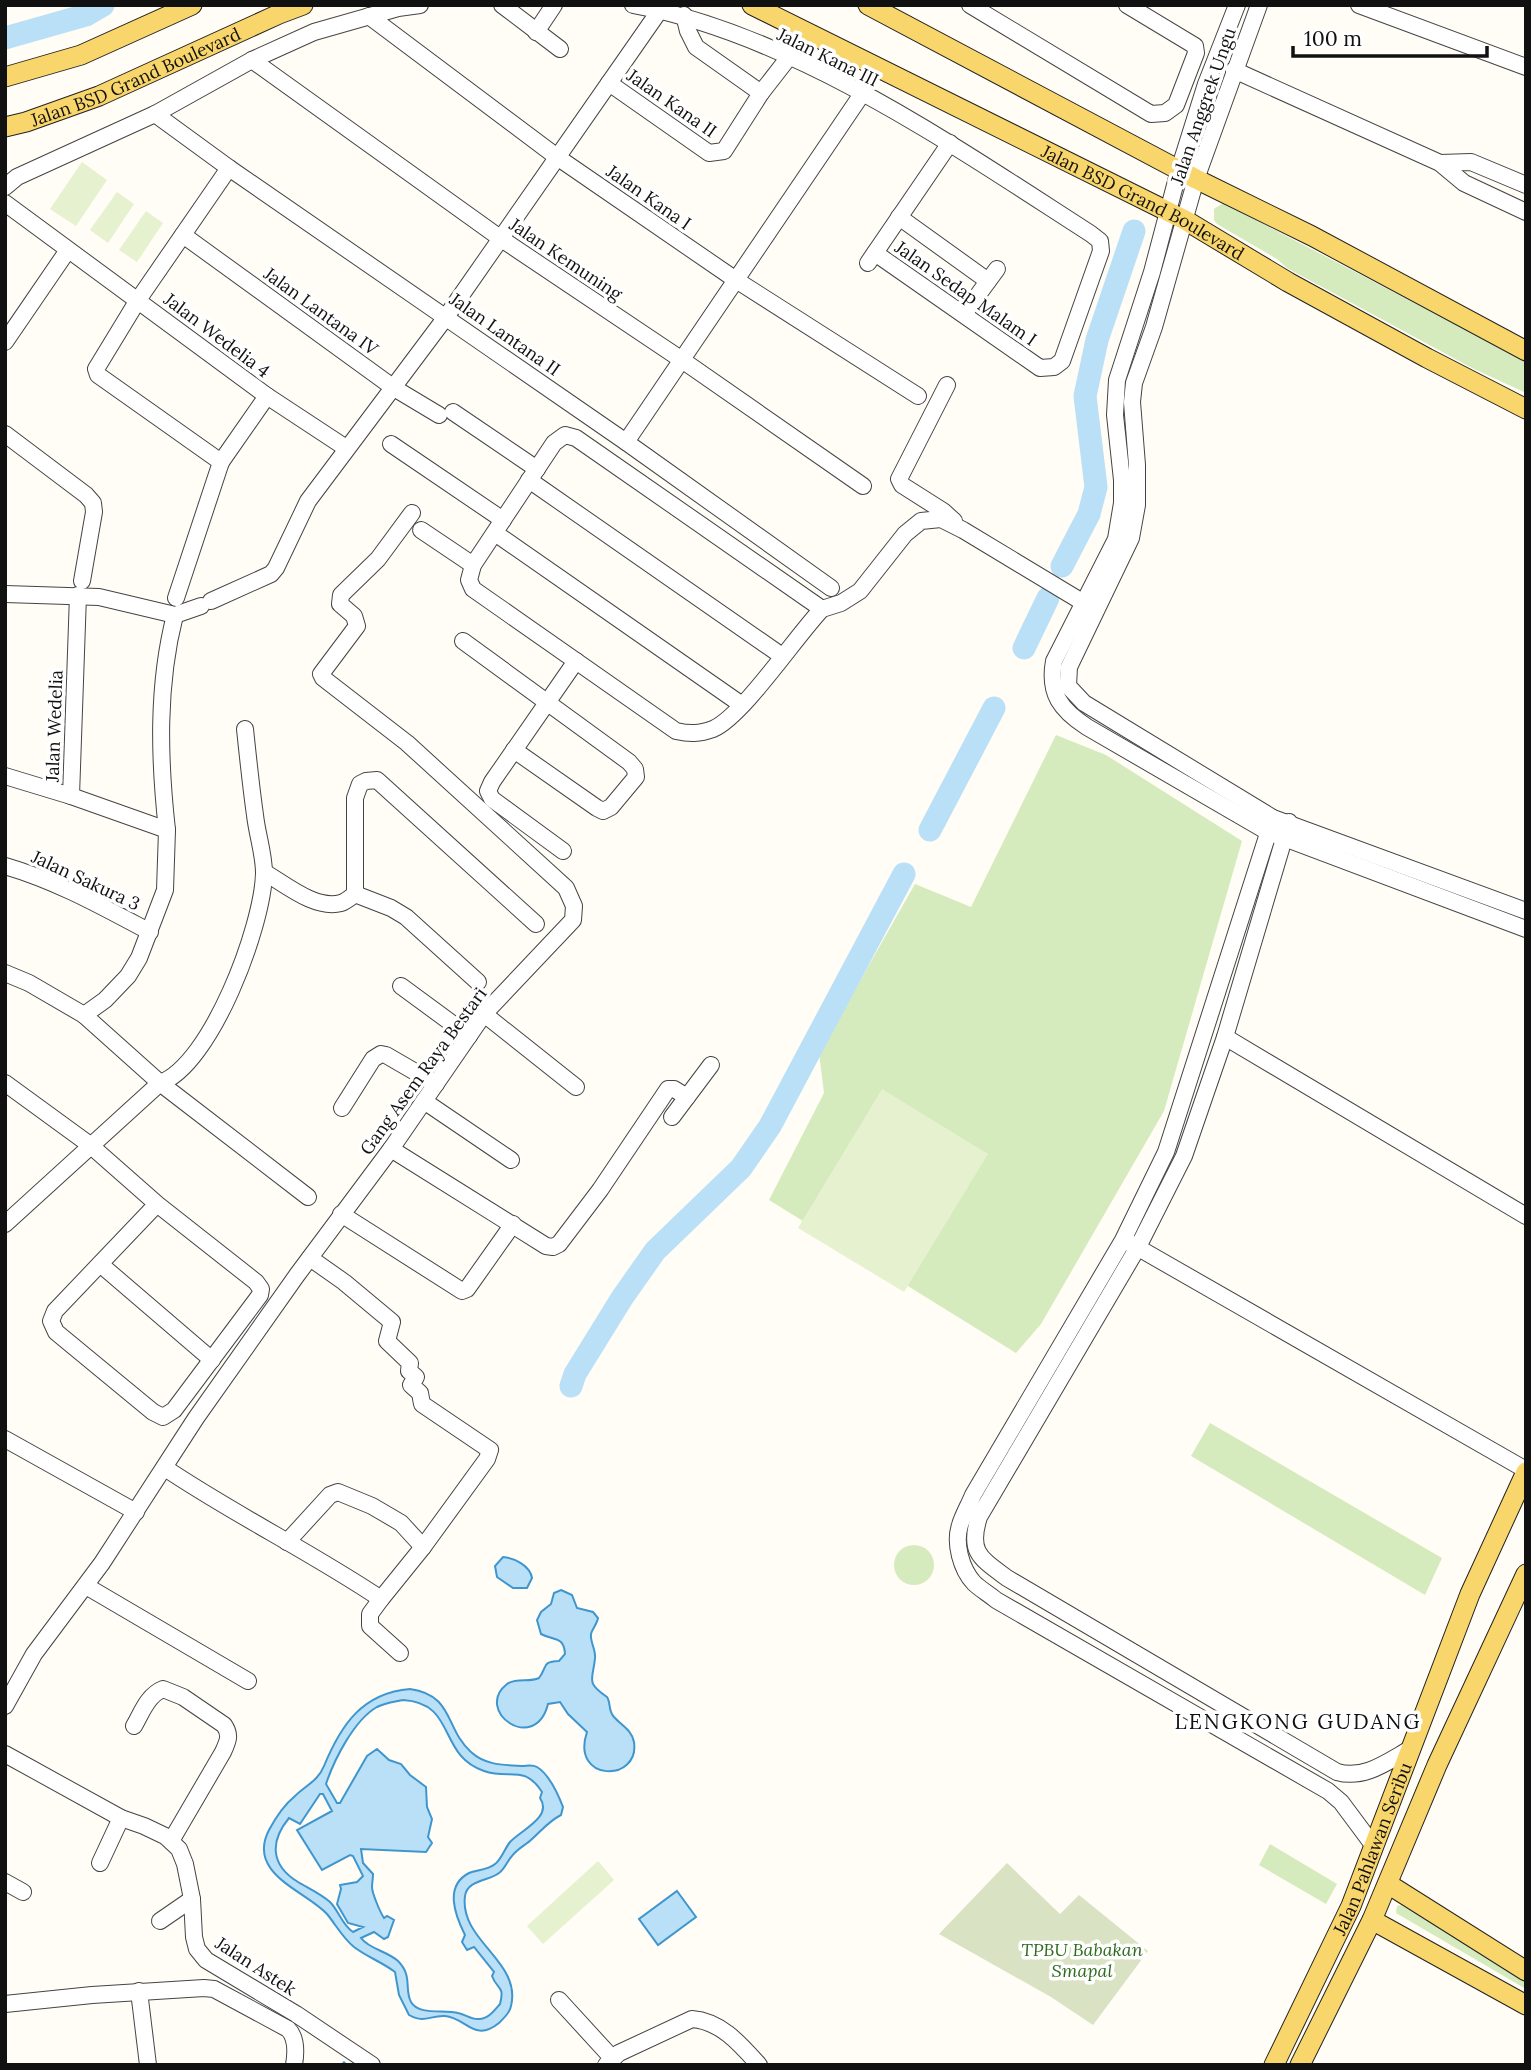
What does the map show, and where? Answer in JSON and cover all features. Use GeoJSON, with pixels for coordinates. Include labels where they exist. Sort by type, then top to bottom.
{"type":"FeatureCollection","features":[{"type":"Feature","properties":{"kind":"main road"},"geometry":{"type":"LineString","coordinates":[[5,76],[80,55],[192,5]]}},
{"type":"Feature","properties":{"kind":"main road","name":"Jalan BSD Grand Boulevard"},"geometry":{"type":"LineString","coordinates":[[5,127],[99,96],[279,13],[303,5]]}},
{"type":"Feature","properties":{"kind":"main road","name":"Jalan BSD Grand Boulevard"},"geometry":{"type":"LineString","coordinates":[[752,5],[1177,215],[1288,282],[1427,359],[1526,409]]}},
{"type":"Feature","properties":{"kind":"main road"},"geometry":{"type":"LineString","coordinates":[[868,5],[1526,351]]}},
{"type":"Feature","properties":{"kind":"main road","name":"Jalan Pahlawan Seribu"},"geometry":{"type":"LineString","coordinates":[[1274,2065],[1351,1906],[1470,1594],[1526,1471]]}},
{"type":"Feature","properties":{"kind":"main road","name":"Jalan Pahlawan Seribu"},"geometry":{"type":"LineString","coordinates":[[1300,2065],[1372,1920],[1442,1753],[1526,1574]]}},
{"type":"Feature","properties":{"kind":"main road"},"geometry":{"type":"LineString","coordinates":[[1388,1884],[1526,1971]]}},
{"type":"Feature","properties":{"kind":"main road"},"geometry":{"type":"LineString","coordinates":[[1372,1920],[1526,2005]]}},
{"type":"Feature","properties":{"kind":"street"},"geometry":{"type":"LineString","coordinates":[[5,187],[17,177],[155,114],[252,60],[314,32],[398,8],[420,5]]}},
{"type":"Feature","properties":{"kind":"street"},"geometry":{"type":"LineString","coordinates":[[502,5],[560,50]]}},
{"type":"Feature","properties":{"kind":"street"},"geometry":{"type":"LineString","coordinates":[[536,32],[554,5]]}},
{"type":"Feature","properties":{"kind":"street","name":"Jalan Kana III"},"geometry":{"type":"LineString","coordinates":[[633,5],[684,15],[789,57],[950,143]]}},
{"type":"Feature","properties":{"kind":"street"},"geometry":{"type":"LineString","coordinates":[[970,5],[1151,114],[1165,113],[1176,105],[1196,53],[1195,46],[1127,5]]}},
{"type":"Feature","properties":{"kind":"street","name":"Jalan Anggrek Ungu"},"geometry":{"type":"LineString","coordinates":[[1102,581],[1116,539],[1122,503],[1115,415],[1117,380],[1152,272],[1177,215],[1206,85],[1237,5]]}},
{"type":"Feature","properties":{"kind":"street","name":"Jalan Anggrek Ungu"},"geometry":{"type":"LineString","coordinates":[[1188,174],[1234,70],[1259,5]]}},
{"type":"Feature","properties":{"kind":"street"},"geometry":{"type":"LineString","coordinates":[[1359,5],[1526,67]]}},
{"type":"Feature","properties":{"kind":"street"},"geometry":{"type":"LineString","coordinates":[[5,594],[80,588],[99,597],[175,606],[206,603],[271,574],[308,501],[446,317],[660,10]]}},
{"type":"Feature","properties":{"kind":"street"},"geometry":{"type":"LineString","coordinates":[[684,15],[696,47],[761,93]]}},
{"type":"Feature","properties":{"kind":"street","name":"Jalan Kana I"},"geometry":{"type":"LineString","coordinates":[[369,16],[557,157],[736,281],[918,396]]}},
{"type":"Feature","properties":{"kind":"street","name":"Jalan Kana II"},"geometry":{"type":"LineString","coordinates":[[609,83],[709,153],[724,151],[761,93],[789,57]]}},
{"type":"Feature","properties":{"kind":"street","name":"Jalan Kemuning"},"geometry":{"type":"LineString","coordinates":[[252,60],[500,239],[682,360],[863,486]]}},
{"type":"Feature","properties":{"kind":"street"},"geometry":{"type":"LineString","coordinates":[[1234,70],[1440,163],[1464,183],[1526,212]]}},
{"type":"Feature","properties":{"kind":"street"},"geometry":{"type":"LineString","coordinates":[[626,442],[862,94]]}},
{"type":"Feature","properties":{"kind":"street","name":"Jalan Lantana II"},"geometry":{"type":"LineString","coordinates":[[155,114],[831,588]]}},
{"type":"Feature","properties":{"kind":"street"},"geometry":{"type":"LineString","coordinates":[[950,143],[899,217],[993,275],[964,314]]}},
{"type":"Feature","properties":{"kind":"street","name":"Jalan Sedap Malam I"},"geometry":{"type":"LineString","coordinates":[[899,217],[871,258],[964,314],[1040,368],[1054,367],[1062,361],[1101,251],[1100,241],[950,143]]}},
{"type":"Feature","properties":{"kind":"street"},"geometry":{"type":"LineString","coordinates":[[1440,163],[1471,162],[1526,185]]}},
{"type":"Feature","properties":{"kind":"street"},"geometry":{"type":"LineString","coordinates":[[221,462],[98,375],[98,363],[229,168]]}},
{"type":"Feature","properties":{"kind":"street","name":"Jalan Wedelia 4"},"geometry":{"type":"LineString","coordinates":[[5,203],[267,396],[346,448]]}},
{"type":"Feature","properties":{"kind":"street","name":"Jalan Lantana IV"},"geometry":{"type":"LineString","coordinates":[[183,235],[394,388],[446,413],[782,656]]}},
{"type":"Feature","properties":{"kind":"street"},"geometry":{"type":"LineString","coordinates":[[5,342],[68,250]]}},
{"type":"Feature","properties":{"kind":"street"},"geometry":{"type":"LineString","coordinates":[[947,385],[900,479],[902,485],[943,511],[963,530]]}},
{"type":"Feature","properties":{"kind":"street"},"geometry":{"type":"LineString","coordinates":[[84,1015],[105,1000],[128,976],[139,958],[165,890],[167,830],[161,751],[162,701],[164,668],[175,606],[221,462],[267,396]]}},
{"type":"Feature","properties":{"kind":"street","name":"Jalan Wedelia"},"geometry":{"type":"LineString","coordinates":[[5,434],[93,503],[94,512],[80,588],[71,796],[167,830]]}},
{"type":"Feature","properties":{"kind":"street"},"geometry":{"type":"LineString","coordinates":[[822,609],[576,438],[565,435],[554,443],[473,565],[469,580],[473,589],[676,731],[695,735],[716,728],[743,705],[822,609],[841,603],[860,591],[905,534],[921,522],[941,519],[1084,603]]}},
{"type":"Feature","properties":{"kind":"street"},"geometry":{"type":"LineString","coordinates":[[391,444],[743,705]]}},
{"type":"Feature","properties":{"kind":"street","name":"Gang Asem Raya Bestari"},"geometry":{"type":"LineString","coordinates":[[136,1512],[196,1418],[341,1214],[391,1149],[484,1014],[573,920],[574,906],[566,888],[407,743],[321,674],[357,625],[354,616],[340,604],[341,595],[378,559],[412,513]]}},
{"type":"Feature","properties":{"kind":"street"},"geometry":{"type":"LineString","coordinates":[[421,530],[473,565]]}},
{"type":"Feature","properties":{"kind":"street"},"geometry":{"type":"LineString","coordinates":[[1102,581],[1084,603],[1054,662],[1052,675],[1053,689],[1064,708],[1087,727],[1278,827],[1503,911],[1526,929]]}},
{"type":"Feature","properties":{"kind":"street"},"geometry":{"type":"LineString","coordinates":[[1102,581],[1069,667],[1068,686],[1084,703],[1278,827]]}},
{"type":"Feature","properties":{"kind":"street"},"geometry":{"type":"LineString","coordinates":[[463,641],[629,762],[635,769],[636,777],[611,807],[604,811],[514,750]]}},
{"type":"Feature","properties":{"kind":"street"},"geometry":{"type":"LineString","coordinates":[[563,851],[492,799],[488,791],[576,661]]}},
{"type":"Feature","properties":{"kind":"street"},"geometry":{"type":"LineString","coordinates":[[5,1224],[160,1083],[177,1075],[190,1059],[232,991],[250,942],[264,872],[254,814],[245,729]]}},
{"type":"Feature","properties":{"kind":"street"},"geometry":{"type":"LineString","coordinates":[[5,776],[71,796]]}},
{"type":"Feature","properties":{"kind":"street"},"geometry":{"type":"LineString","coordinates":[[355,894],[355,798],[360,784],[377,780],[536,924]]}},
{"type":"Feature","properties":{"kind":"street"},"geometry":{"type":"LineString","coordinates":[[1278,827],[1225,1037],[1184,1156],[973,1494],[959,1527],[960,1555],[964,1568],[974,1583],[996,1600],[1328,1791],[1341,1802],[1373,1845]]}},
{"type":"Feature","properties":{"kind":"street"},"geometry":{"type":"LineString","coordinates":[[1278,827],[1167,1152],[1131,1243],[979,1517],[974,1538],[977,1554],[1007,1578],[1338,1772],[1347,1775],[1368,1772],[1412,1748]]}},
{"type":"Feature","properties":{"kind":"street","name":"Jalan Sakura 3"},"geometry":{"type":"LineString","coordinates":[[5,866],[36,875],[150,932]]}},
{"type":"Feature","properties":{"kind":"street"},"geometry":{"type":"LineString","coordinates":[[264,872],[322,903],[341,903],[355,894]]}},
{"type":"Feature","properties":{"kind":"street"},"geometry":{"type":"LineString","coordinates":[[355,894],[391,908],[406,918],[478,982]]}},
{"type":"Feature","properties":{"kind":"street"},"geometry":{"type":"LineString","coordinates":[[1503,911],[1526,911]]}},
{"type":"Feature","properties":{"kind":"street"},"geometry":{"type":"LineString","coordinates":[[5,972],[84,1015],[160,1083],[308,1197]]}},
{"type":"Feature","properties":{"kind":"street"},"geometry":{"type":"LineString","coordinates":[[401,986],[469,1036]]}},
{"type":"Feature","properties":{"kind":"street"},"geometry":{"type":"LineString","coordinates":[[484,1014],[576,1087]]}},
{"type":"Feature","properties":{"kind":"street"},"geometry":{"type":"LineString","coordinates":[[1225,1037],[1526,1216]]}},
{"type":"Feature","properties":{"kind":"street"},"geometry":{"type":"LineString","coordinates":[[342,1108],[373,1059],[381,1054],[436,1084]]}},
{"type":"Feature","properties":{"kind":"street"},"geometry":{"type":"LineString","coordinates":[[672,1117],[711,1065]]}},
{"type":"Feature","properties":{"kind":"street"},"geometry":{"type":"LineString","coordinates":[[5,1083],[90,1145],[157,1204],[256,1282],[261,1289],[260,1296],[174,1410],[163,1417],[153,1412],[55,1332],[51,1321],[55,1311],[157,1204]]}},
{"type":"Feature","properties":{"kind":"street"},"geometry":{"type":"LineString","coordinates":[[391,1149],[546,1246],[553,1247],[559,1244],[600,1190],[668,1089],[674,1089],[687,1097]]}},
{"type":"Feature","properties":{"kind":"street"},"geometry":{"type":"LineString","coordinates":[[424,1101],[510,1160]]}},
{"type":"Feature","properties":{"kind":"street"},"geometry":{"type":"LineString","coordinates":[[341,1214],[462,1291],[467,1289],[513,1224]]}},
{"type":"Feature","properties":{"kind":"street"},"geometry":{"type":"LineString","coordinates":[[1131,1243],[1526,1471]]}},
{"type":"Feature","properties":{"kind":"street"},"geometry":{"type":"LineString","coordinates":[[310,1258],[392,1322],[387,1341],[410,1363],[409,1371],[416,1377],[411,1385],[420,1393],[422,1404],[490,1450],[487,1460],[370,1614],[370,1626],[400,1653]]}},
{"type":"Feature","properties":{"kind":"street"},"geometry":{"type":"LineString","coordinates":[[100,1264],[212,1360]]}},
{"type":"Feature","properties":{"kind":"street"},"geometry":{"type":"LineString","coordinates":[[5,1439],[136,1512],[86,1586],[34,1654],[5,1706]]}},
{"type":"Feature","properties":{"kind":"street"},"geometry":{"type":"LineString","coordinates":[[165,1468],[216,1502],[381,1599]]}},
{"type":"Feature","properties":{"kind":"street"},"geometry":{"type":"LineString","coordinates":[[288,1542],[330,1495],[338,1492],[372,1506],[401,1523],[423,1547]]}},
{"type":"Feature","properties":{"kind":"street"},"geometry":{"type":"LineString","coordinates":[[964,1568],[977,1554]]}},
{"type":"Feature","properties":{"kind":"street"},"geometry":{"type":"LineString","coordinates":[[86,1586],[248,1681]]}},
{"type":"Feature","properties":{"kind":"street"},"geometry":{"type":"LineString","coordinates":[[5,1754],[121,1818],[145,1826],[171,1841],[223,1752],[229,1737],[228,1731],[224,1724],[183,1697],[163,1689],[156,1692],[148,1702],[134,1726]]}},
{"type":"Feature","properties":{"kind":"street"},"geometry":{"type":"LineString","coordinates":[[1328,1791],[1338,1772]]}},
{"type":"Feature","properties":{"kind":"street"},"geometry":{"type":"LineString","coordinates":[[100,1863],[121,1818]]}},
{"type":"Feature","properties":{"kind":"street","name":"Jalan Astek"},"geometry":{"type":"LineString","coordinates":[[171,1841],[179,1849],[185,1864],[192,1899],[194,1937],[197,1949],[206,1960],[296,2014],[372,2065]]}},
{"type":"Feature","properties":{"kind":"street"},"geometry":{"type":"LineString","coordinates":[[5,1882],[23,1892]]}},
{"type":"Feature","properties":{"kind":"street"},"geometry":{"type":"LineString","coordinates":[[160,1921],[192,1899]]}},
{"type":"Feature","properties":{"kind":"street"},"geometry":{"type":"LineString","coordinates":[[5,2004],[139,1991],[214,1989],[293,2033],[296,2052],[294,2065]]}},
{"type":"Feature","properties":{"kind":"street"},"geometry":{"type":"LineString","coordinates":[[139,1991],[148,2065]]}},
{"type":"Feature","properties":{"kind":"street"},"geometry":{"type":"LineString","coordinates":[[559,2000],[609,2062],[645,2040],[692,2019],[704,2020],[719,2027],[760,2065]]}},
{"type":"Feature","properties":{"kind":"green space"},"geometry":{"type":"Polygon","coordinates":[[[82,162],[107,180],[76,226],[50,209],[82,162]]]}},
{"type":"Feature","properties":{"kind":"green space"},"geometry":{"type":"Polygon","coordinates":[[[117,192],[134,204],[108,243],[90,230],[117,192]]]}},
{"type":"Feature","properties":{"kind":"green space"},"geometry":{"type":"Polygon","coordinates":[[[1223,203],[1526,361],[1526,393],[1472,368],[1287,268],[1277,259],[1217,224],[1214,220],[1214,209],[1223,203]]]}},
{"type":"Feature","properties":{"kind":"green space"},"geometry":{"type":"Polygon","coordinates":[[[146,211],[163,223],[137,262],[119,250],[146,211]]]}},
{"type":"Feature","properties":{"kind":"green space"},"geometry":{"type":"Polygon","coordinates":[[[1056,735],[1106,755],[1242,841],[1164,1111],[1041,1324],[1016,1353],[769,1200],[824,1093],[819,1053],[915,884],[971,907],[1056,735]]]}},
{"type":"Feature","properties":{"kind":"green space"},"geometry":{"type":"Polygon","coordinates":[[[882,1089],[988,1154],[904,1292],[798,1228],[882,1089]]]}},
{"type":"Feature","properties":{"kind":"green space"},"geometry":{"type":"Polygon","coordinates":[[[1210,1423],[1442,1558],[1425,1595],[1191,1456],[1210,1423]]]}},
{"type":"Feature","properties":{"kind":"green space"},"geometry":{"type":"Polygon","coordinates":[[[914,1545],[922,1546],[928,1551],[933,1557],[933,1573],[928,1579],[922,1584],[914,1585],[906,1584],[900,1579],[895,1573],[894,1565],[895,1557],[900,1551],[906,1546],[914,1545]]]}},
{"type":"Feature","properties":{"kind":"green space"},"geometry":{"type":"Polygon","coordinates":[[[1270,1844],[1337,1884],[1326,1904],[1259,1865],[1270,1844]]]}},
{"type":"Feature","properties":{"kind":"green space"},"geometry":{"type":"Polygon","coordinates":[[[598,1861],[614,1880],[543,1944],[527,1926],[598,1861]]]}},
{"type":"Feature","properties":{"kind":"green space","name":"TPBU Babakan Smapal"},"geometry":{"type":"Polygon","coordinates":[[[1007,1863],[1060,1914],[1079,1895],[1148,1951],[1093,2025],[1051,1997],[939,1934],[1007,1863]]]}},
{"type":"Feature","properties":{"kind":"green space"},"geometry":{"type":"Polygon","coordinates":[[[1401,1905],[1526,1978],[1526,1989],[1396,1913],[1397,1906],[1401,1905]]]}},
{"type":"Feature","properties":{"kind":"water"},"geometry":{"type":"Polygon","coordinates":[[[503,1557],[525,1566],[532,1578],[527,1588],[513,1588],[497,1577],[495,1566],[503,1557]]]}},
{"type":"Feature","properties":{"kind":"water"},"geometry":{"type":"Polygon","coordinates":[[[561,1590],[572,1595],[577,1608],[593,1612],[598,1618],[591,1634],[595,1655],[593,1684],[607,1697],[612,1715],[629,1731],[634,1742],[633,1755],[627,1765],[617,1770],[596,1768],[588,1760],[584,1748],[587,1732],[560,1702],[548,1704],[541,1719],[531,1726],[520,1727],[502,1716],[497,1706],[498,1695],[507,1684],[539,1678],[547,1664],[559,1661],[565,1654],[563,1644],[541,1634],[537,1620],[541,1612],[551,1604],[554,1593],[561,1590]]]}},
{"type":"Feature","properties":{"kind":"water"},"geometry":{"type":"Polygon","coordinates":[[[410,1689],[424,1692],[434,1698],[442,1706],[463,1743],[482,1760],[501,1765],[531,1765],[542,1770],[563,1807],[561,1815],[517,1851],[501,1871],[474,1884],[465,1896],[466,1912],[471,1926],[500,1963],[512,1990],[508,2013],[499,2023],[483,2031],[445,2016],[423,2019],[409,2015],[399,1995],[395,1972],[354,1947],[327,1914],[282,1880],[265,1858],[264,1845],[274,1820],[287,1803],[318,1775],[346,1725],[366,1704],[393,1692],[410,1689]],[[403,1700],[377,1707],[360,1721],[334,1764],[326,1784],[337,1803],[340,1803],[367,1756],[377,1749],[389,1760],[401,1764],[426,1787],[427,1807],[432,1819],[428,1837],[432,1843],[426,1852],[361,1849],[363,1863],[373,1874],[372,1890],[380,1911],[384,1918],[387,1916],[394,1920],[388,1937],[384,1939],[374,1932],[361,1938],[394,1958],[403,1967],[409,1997],[415,2006],[426,2011],[453,2012],[473,2019],[482,2019],[500,2004],[501,1990],[492,1976],[494,1972],[474,1947],[467,1950],[462,1942],[465,1935],[455,1910],[456,1885],[469,1873],[495,1864],[510,1842],[534,1823],[542,1811],[542,1792],[523,1775],[484,1771],[469,1763],[459,1754],[432,1710],[420,1703],[403,1700]],[[320,1794],[300,1824],[289,1818],[278,1835],[276,1852],[282,1868],[298,1882],[330,1902],[353,1932],[363,1927],[348,1923],[337,1904],[340,1885],[357,1882],[363,1876],[353,1856],[350,1855],[322,1870],[297,1830],[332,1811],[323,1794],[320,1794]]]}},
{"type":"Feature","properties":{"kind":"water"},"geometry":{"type":"Polygon","coordinates":[[[677,1891],[696,1917],[658,1945],[639,1919],[677,1891]]]}},
{"type":"Feature","properties":{"kind":"waterway"},"geometry":{"type":"LineString","coordinates":[[5,38],[86,15],[103,5]]}},
{"type":"Feature","properties":{"kind":"waterway"},"geometry":{"type":"LineString","coordinates":[[1062,566],[1089,514],[1096,487],[1085,396],[1097,340],[1134,231]]}},
{"type":"Feature","properties":{"kind":"waterway"},"geometry":{"type":"LineString","coordinates":[[1024,648],[1048,598]]}},
{"type":"Feature","properties":{"kind":"waterway"},"geometry":{"type":"LineString","coordinates":[[930,830],[994,708]]}},
{"type":"Feature","properties":{"kind":"waterway"},"geometry":{"type":"LineString","coordinates":[[571,1386],[575,1374],[622,1298],[655,1251],[741,1168],[770,1126],[904,874]]}},
{"type":"Feature","properties":{"kind":"district","name":"LENGKONG GUDANG"},"geometry":{"type":"Point","coordinates":[1298,1721]}}]}
